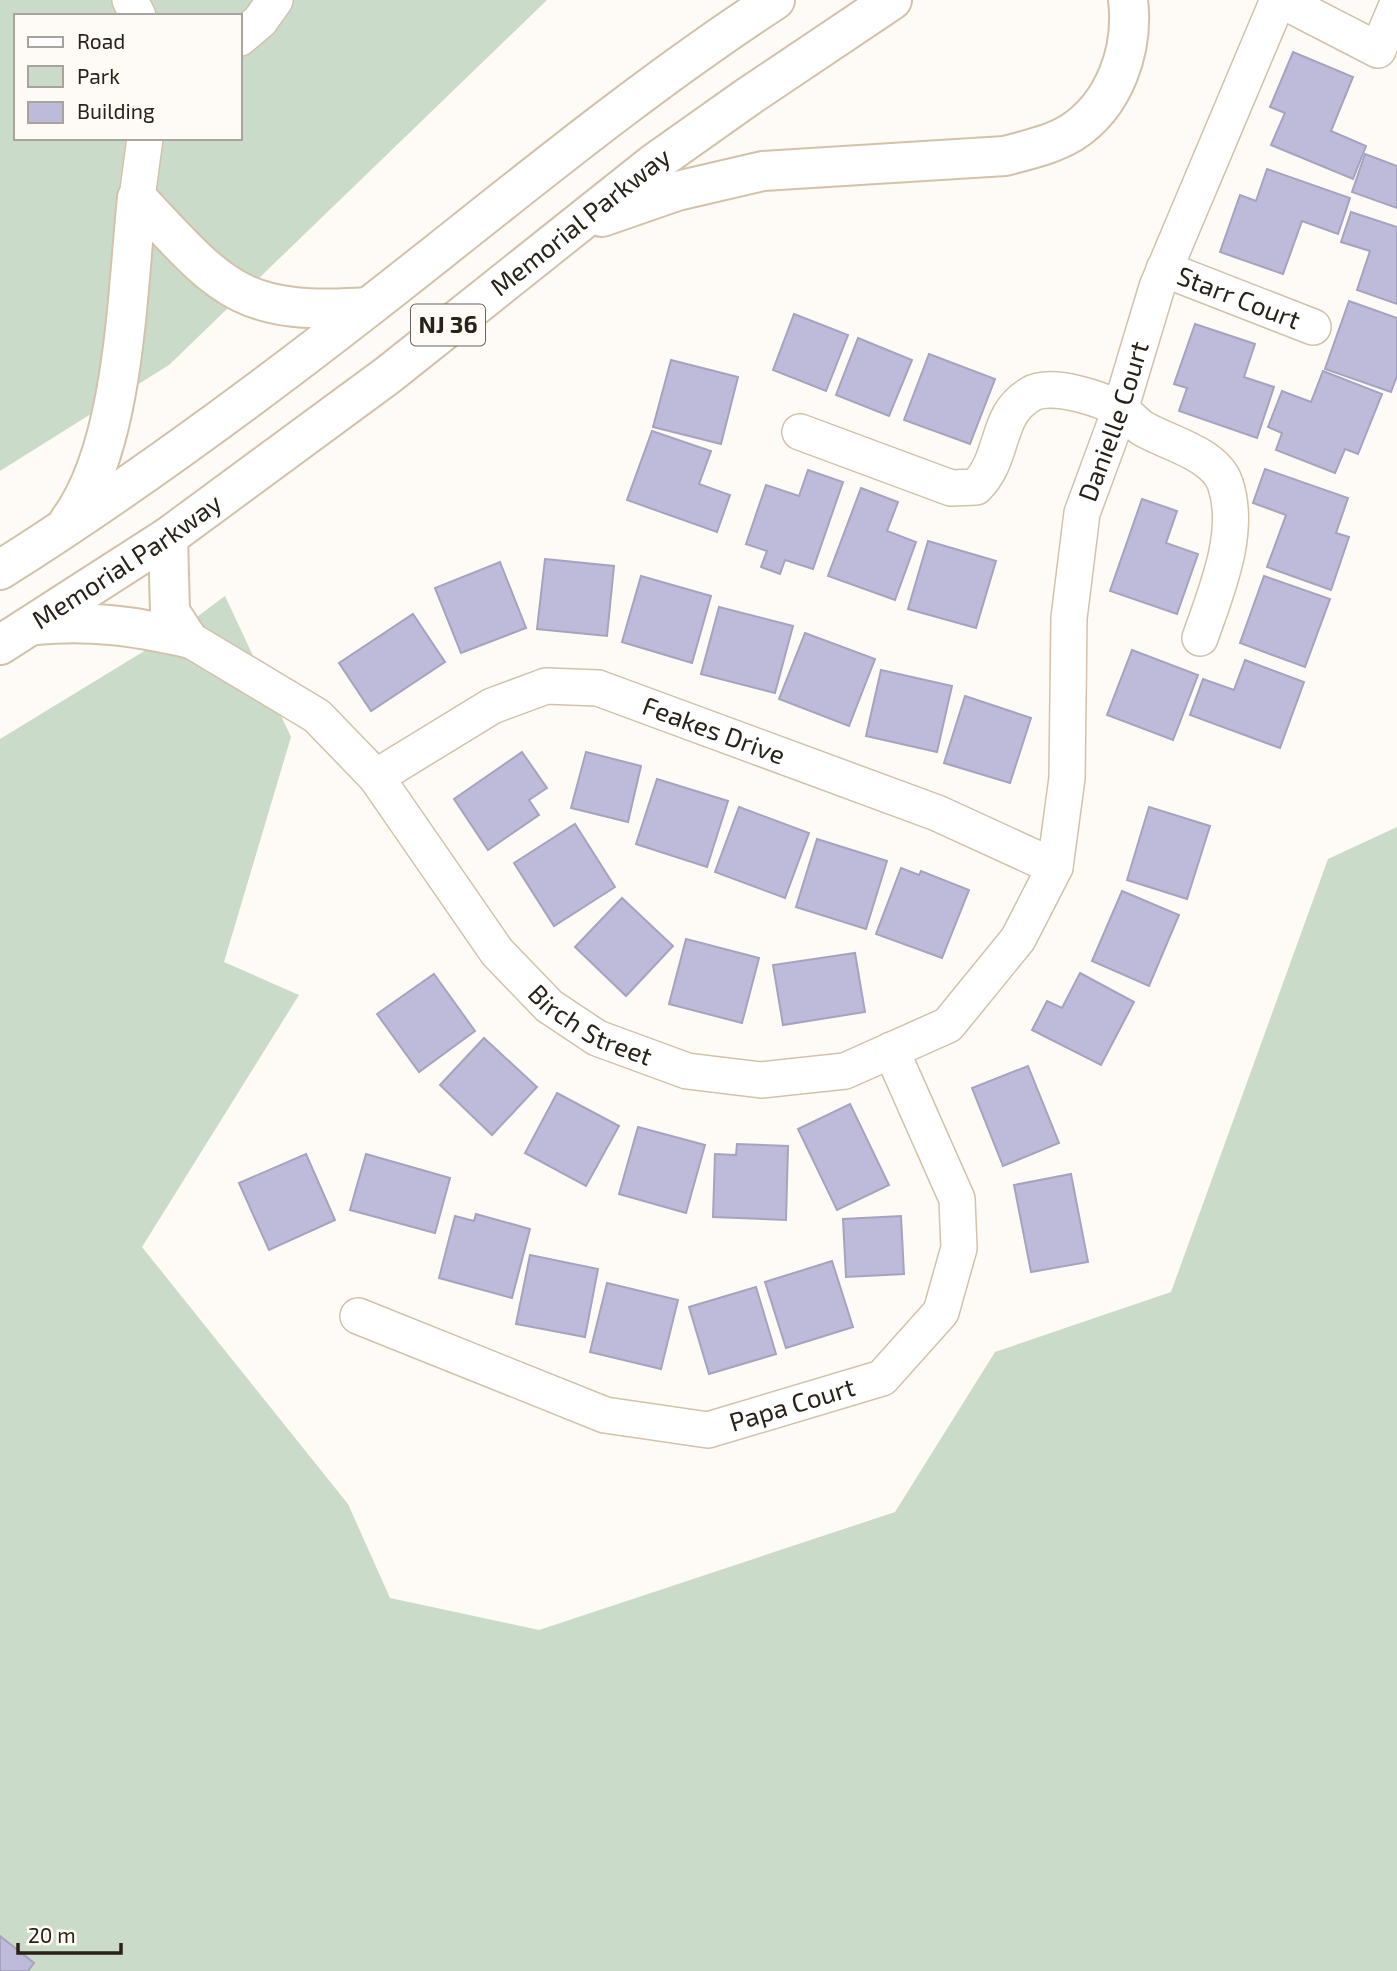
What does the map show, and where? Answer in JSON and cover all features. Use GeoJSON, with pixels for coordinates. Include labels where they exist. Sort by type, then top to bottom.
{"type":"FeatureCollection","features":[{"type":"Feature","properties":{"kind":"highway"},"geometry":{"type":"LineString","coordinates":[[718,37],[734,0]]}},
{"type":"Feature","properties":{"kind":"highway","name":"NJ 36"},"geometry":{"type":"LineString","coordinates":[[0,569],[63,530],[215,423],[368,307],[627,102],[775,0]]}},
{"type":"Feature","properties":{"kind":"highway","name":"Memorial Parkway"},"geometry":{"type":"LineString","coordinates":[[0,645],[168,537],[388,374],[568,231],[748,96],[892,0]]}},
{"type":"Feature","properties":{"kind":"highway"},"geometry":{"type":"LineString","coordinates":[[568,231],[677,191],[763,171],[1005,156],[1044,146],[1072,132],[1113,87],[1127,46],[1131,24],[1128,0]]}},
{"type":"Feature","properties":{"kind":"highway"},"geometry":{"type":"LineString","coordinates":[[137,198],[208,273],[231,289],[253,299],[285,307],[327,310],[368,307]]}},
{"type":"Feature","properties":{"kind":"highway"},"geometry":{"type":"LineString","coordinates":[[63,530],[91,484],[105,444],[118,372],[137,198]]}},
{"type":"Feature","properties":{"kind":"highway"},"geometry":{"type":"LineString","coordinates":[[168,537],[170,612],[187,638]]}},
{"type":"Feature","properties":{"kind":"highway"},"geometry":{"type":"LineString","coordinates":[[33,625],[80,622],[124,624],[187,638]]}},
{"type":"Feature","properties":{"kind":"street"},"geometry":{"type":"LineString","coordinates":[[242,36],[260,21],[275,0]]}},
{"type":"Feature","properties":{"kind":"street"},"geometry":{"type":"LineString","coordinates":[[1280,0],[1378,51],[1397,5]]}},
{"type":"Feature","properties":{"kind":"street","name":"Danielle Court"},"geometry":{"type":"LineString","coordinates":[[1055,867],[1067,778],[1069,618],[1082,513],[1120,410],[1164,269],[1280,0]]}},
{"type":"Feature","properties":{"kind":"street"},"geometry":{"type":"LineString","coordinates":[[137,198],[145,140]]}},
{"type":"Feature","properties":{"kind":"street","name":"Starr Court"},"geometry":{"type":"LineString","coordinates":[[1164,269],[1313,327]]}},
{"type":"Feature","properties":{"kind":"street"},"geometry":{"type":"LineString","coordinates":[[800,432],[951,488],[976,486],[990,473],[1011,408],[1033,392],[1064,390],[1120,410],[1142,428],[1206,460],[1224,480],[1230,505],[1228,538],[1220,582],[1200,638]]}},
{"type":"Feature","properties":{"kind":"street","name":"Birch Street"},"geometry":{"type":"LineString","coordinates":[[187,638],[317,716],[376,777],[497,951],[549,1006],[597,1038],[687,1071],[761,1080],[845,1071],[948,1025],[1018,939],[1055,867]]}},
{"type":"Feature","properties":{"kind":"street","name":"Feakes Drive"},"geometry":{"type":"LineString","coordinates":[[376,777],[492,706],[546,686],[598,688],[937,814],[1055,867]]}},
{"type":"Feature","properties":{"kind":"street","name":"Papa Court"},"geometry":{"type":"LineString","coordinates":[[358,1316],[605,1415],[708,1430],[882,1378],[942,1312],[959,1248],[957,1199],[891,1050]]}},
{"type":"Feature","properties":{"kind":"green space"},"geometry":{"type":"Polygon","coordinates":[[[0,0],[547,0],[169,365],[0,471],[0,0]]]}},
{"type":"Feature","properties":{"kind":"green space"},"geometry":{"type":"Polygon","coordinates":[[[225,596],[291,737],[224,962],[299,995],[142,1247],[348,1504],[390,1598],[539,1630],[895,1512],[995,1352],[1171,1292],[1328,859],[1397,827],[1397,1971],[0,1971],[0,739],[182,628],[225,596]]]}},
{"type":"Feature","properties":{"kind":"building"},"geometry":{"type":"Polygon","coordinates":[[[1293,52],[1353,77],[1331,131],[1366,146],[1353,179],[1271,145],[1285,113],[1270,107],[1293,52]]]}},
{"type":"Feature","properties":{"kind":"building"},"geometry":{"type":"Polygon","coordinates":[[[1365,154],[1397,166],[1397,208],[1352,192],[1365,154]]]}},
{"type":"Feature","properties":{"kind":"building"},"geometry":{"type":"Polygon","coordinates":[[[1267,169],[1350,198],[1338,234],[1302,221],[1283,274],[1220,252],[1240,195],[1256,201],[1267,169]]]}},
{"type":"Feature","properties":{"kind":"building"},"geometry":{"type":"Polygon","coordinates":[[[1351,212],[1397,227],[1397,304],[1357,290],[1370,251],[1341,242],[1351,212]]]}},
{"type":"Feature","properties":{"kind":"building"},"geometry":{"type":"Polygon","coordinates":[[[1349,301],[1397,318],[1397,376],[1391,392],[1325,369],[1349,301]]]}},
{"type":"Feature","properties":{"kind":"building"},"geometry":{"type":"Polygon","coordinates":[[[794,314],[848,335],[826,391],[773,370],[794,314]]]}},
{"type":"Feature","properties":{"kind":"building"},"geometry":{"type":"Polygon","coordinates":[[[1195,324],[1255,344],[1244,377],[1274,387],[1257,438],[1179,411],[1187,388],[1174,384],[1195,324]]]}},
{"type":"Feature","properties":{"kind":"building"},"geometry":{"type":"Polygon","coordinates":[[[858,338],[912,360],[889,416],[836,395],[858,338]]]}},
{"type":"Feature","properties":{"kind":"building"},"geometry":{"type":"Polygon","coordinates":[[[929,354],[995,379],[970,444],[904,420],[929,354]]]}},
{"type":"Feature","properties":{"kind":"building"},"geometry":{"type":"Polygon","coordinates":[[[671,360],[738,377],[721,444],[653,427],[671,360]]]}},
{"type":"Feature","properties":{"kind":"building"},"geometry":{"type":"Polygon","coordinates":[[[1323,371],[1382,394],[1358,454],[1345,449],[1335,473],[1276,450],[1282,433],[1268,427],[1282,391],[1311,402],[1323,371]]]}},
{"type":"Feature","properties":{"kind":"building"},"geometry":{"type":"Polygon","coordinates":[[[652,431],[711,451],[699,484],[730,495],[717,532],[627,500],[652,431]]]}},
{"type":"Feature","properties":{"kind":"building"},"geometry":{"type":"Polygon","coordinates":[[[1265,469],[1348,498],[1336,533],[1349,537],[1331,590],[1267,567],[1286,515],[1253,503],[1265,469]]]}},
{"type":"Feature","properties":{"kind":"building"},"geometry":{"type":"Polygon","coordinates":[[[808,470],[843,482],[813,569],[785,560],[780,574],[761,567],[767,551],[746,544],[766,485],[799,496],[808,470]]]}},
{"type":"Feature","properties":{"kind":"building"},"geometry":{"type":"Polygon","coordinates":[[[861,488],[898,502],[887,531],[916,542],[895,600],[828,576],[861,488]]]}},
{"type":"Feature","properties":{"kind":"building"},"geometry":{"type":"Polygon","coordinates":[[[1142,499],[1177,511],[1166,543],[1198,554],[1177,614],[1110,591],[1142,499]]]}},
{"type":"Feature","properties":{"kind":"building"},"geometry":{"type":"Polygon","coordinates":[[[928,541],[996,561],[976,628],[908,609],[928,541]]]}},
{"type":"Feature","properties":{"kind":"building"},"geometry":{"type":"Polygon","coordinates":[[[545,559],[614,566],[607,636],[537,629],[545,559]]]}},
{"type":"Feature","properties":{"kind":"building"},"geometry":{"type":"Polygon","coordinates":[[[500,562],[526,628],[461,653],[435,588],[500,562]]]}},
{"type":"Feature","properties":{"kind":"building"},"geometry":{"type":"Polygon","coordinates":[[[641,576],[711,596],[692,663],[622,642],[641,576]]]}},
{"type":"Feature","properties":{"kind":"building"},"geometry":{"type":"Polygon","coordinates":[[[1264,576],[1330,599],[1305,667],[1240,643],[1264,576]]]}},
{"type":"Feature","properties":{"kind":"building"},"geometry":{"type":"Polygon","coordinates":[[[719,607],[793,626],[775,693],[701,674],[719,607]]]}},
{"type":"Feature","properties":{"kind":"building"},"geometry":{"type":"Polygon","coordinates":[[[413,614],[445,662],[371,711],[339,663],[413,614]]]}},
{"type":"Feature","properties":{"kind":"building"},"geometry":{"type":"Polygon","coordinates":[[[805,633],[875,659],[849,726],[779,699],[805,633]]]}},
{"type":"Feature","properties":{"kind":"building"},"geometry":{"type":"Polygon","coordinates":[[[1132,650],[1198,675],[1173,740],[1107,715],[1132,650]]]}},
{"type":"Feature","properties":{"kind":"building"},"geometry":{"type":"Polygon","coordinates":[[[1245,660],[1304,682],[1280,748],[1190,715],[1203,679],[1234,690],[1245,660]]]}},
{"type":"Feature","properties":{"kind":"building"},"geometry":{"type":"Polygon","coordinates":[[[881,670],[952,686],[937,752],[866,736],[881,670]]]}},
{"type":"Feature","properties":{"kind":"building"},"geometry":{"type":"Polygon","coordinates":[[[965,696],[1031,718],[1010,783],[944,763],[965,696]]]}},
{"type":"Feature","properties":{"kind":"building"},"geometry":{"type":"Polygon","coordinates":[[[522,752],[547,788],[529,800],[539,815],[488,850],[454,799],[522,752]]]}},
{"type":"Feature","properties":{"kind":"building"},"geometry":{"type":"Polygon","coordinates":[[[586,752],[641,766],[628,822],[571,808],[586,752]]]}},
{"type":"Feature","properties":{"kind":"building"},"geometry":{"type":"Polygon","coordinates":[[[657,779],[728,801],[707,867],[636,844],[657,779]]]}},
{"type":"Feature","properties":{"kind":"building"},"geometry":{"type":"Polygon","coordinates":[[[739,807],[809,833],[785,898],[715,872],[739,807]]]}},
{"type":"Feature","properties":{"kind":"building"},"geometry":{"type":"Polygon","coordinates":[[[1149,807],[1210,826],[1187,899],[1127,880],[1149,807]]]}},
{"type":"Feature","properties":{"kind":"building"},"geometry":{"type":"Polygon","coordinates":[[[575,824],[615,887],[554,926],[514,863],[575,824]]]}},
{"type":"Feature","properties":{"kind":"building"},"geometry":{"type":"Polygon","coordinates":[[[817,839],[887,861],[866,929],[796,907],[817,839]]]}},
{"type":"Feature","properties":{"kind":"building"},"geometry":{"type":"Polygon","coordinates":[[[901,868],[919,875],[921,871],[969,890],[942,958],[876,934],[901,868]]]}},
{"type":"Feature","properties":{"kind":"building"},"geometry":{"type":"Polygon","coordinates":[[[1122,891],[1179,915],[1149,986],[1092,961],[1122,891]]]}},
{"type":"Feature","properties":{"kind":"building"},"geometry":{"type":"Polygon","coordinates":[[[622,898],[673,946],[626,996],[575,947],[622,898]]]}},
{"type":"Feature","properties":{"kind":"building"},"geometry":{"type":"Polygon","coordinates":[[[686,939],[759,958],[742,1023],[669,1004],[686,939]]]}},
{"type":"Feature","properties":{"kind":"building"},"geometry":{"type":"Polygon","coordinates":[[[855,953],[865,1012],[783,1025],[773,965],[855,953]]]}},
{"type":"Feature","properties":{"kind":"building"},"geometry":{"type":"Polygon","coordinates":[[[1080,973],[1134,1002],[1101,1065],[1032,1030],[1047,1001],[1062,1008],[1080,973]]]}},
{"type":"Feature","properties":{"kind":"building"},"geometry":{"type":"Polygon","coordinates":[[[434,974],[475,1031],[419,1072],[377,1014],[434,974]]]}},
{"type":"Feature","properties":{"kind":"building"},"geometry":{"type":"Polygon","coordinates":[[[484,1038],[537,1087],[492,1135],[440,1085],[484,1038]]]}},
{"type":"Feature","properties":{"kind":"building"},"geometry":{"type":"Polygon","coordinates":[[[1028,1066],[1059,1143],[1003,1166],[972,1088],[1028,1066]]]}},
{"type":"Feature","properties":{"kind":"building"},"geometry":{"type":"Polygon","coordinates":[[[557,1093],[619,1126],[586,1186],[525,1153],[557,1093]]]}},
{"type":"Feature","properties":{"kind":"building"},"geometry":{"type":"Polygon","coordinates":[[[850,1104],[889,1185],[837,1210],[798,1129],[850,1104]]]}},
{"type":"Feature","properties":{"kind":"building"},"geometry":{"type":"Polygon","coordinates":[[[638,1127],[705,1145],[686,1213],[619,1194],[638,1127]]]}},
{"type":"Feature","properties":{"kind":"building"},"geometry":{"type":"Polygon","coordinates":[[[737,1144],[788,1146],[786,1220],[713,1217],[715,1154],[736,1155],[737,1144]]]}},
{"type":"Feature","properties":{"kind":"building"},"geometry":{"type":"Polygon","coordinates":[[[306,1154],[335,1220],[269,1250],[239,1183],[306,1154]]]}},
{"type":"Feature","properties":{"kind":"building"},"geometry":{"type":"Polygon","coordinates":[[[366,1154],[450,1178],[435,1233],[350,1210],[366,1154]]]}},
{"type":"Feature","properties":{"kind":"building"},"geometry":{"type":"Polygon","coordinates":[[[1071,1174],[1088,1262],[1031,1272],[1014,1185],[1071,1174]]]}},
{"type":"Feature","properties":{"kind":"building"},"geometry":{"type":"Polygon","coordinates":[[[476,1214],[530,1229],[512,1298],[439,1278],[455,1216],[474,1221],[476,1214]]]}},
{"type":"Feature","properties":{"kind":"building"},"geometry":{"type":"Polygon","coordinates":[[[901,1216],[904,1274],[846,1277],[843,1219],[901,1216]]]}},
{"type":"Feature","properties":{"kind":"building"},"geometry":{"type":"Polygon","coordinates":[[[530,1255],[598,1269],[585,1337],[516,1324],[530,1255]]]}},
{"type":"Feature","properties":{"kind":"building"},"geometry":{"type":"Polygon","coordinates":[[[832,1261],[853,1327],[786,1348],[765,1282],[832,1261]]]}},
{"type":"Feature","properties":{"kind":"building"},"geometry":{"type":"Polygon","coordinates":[[[607,1283],[678,1300],[661,1369],[590,1352],[607,1283]]]}},
{"type":"Feature","properties":{"kind":"building"},"geometry":{"type":"Polygon","coordinates":[[[756,1287],[776,1354],[709,1374],[689,1307],[756,1287]]]}},
{"type":"Feature","properties":{"kind":"building"},"geometry":{"type":"Polygon","coordinates":[[[0,1936],[34,1963],[28,1971],[0,1971],[0,1936]]]}}]}
